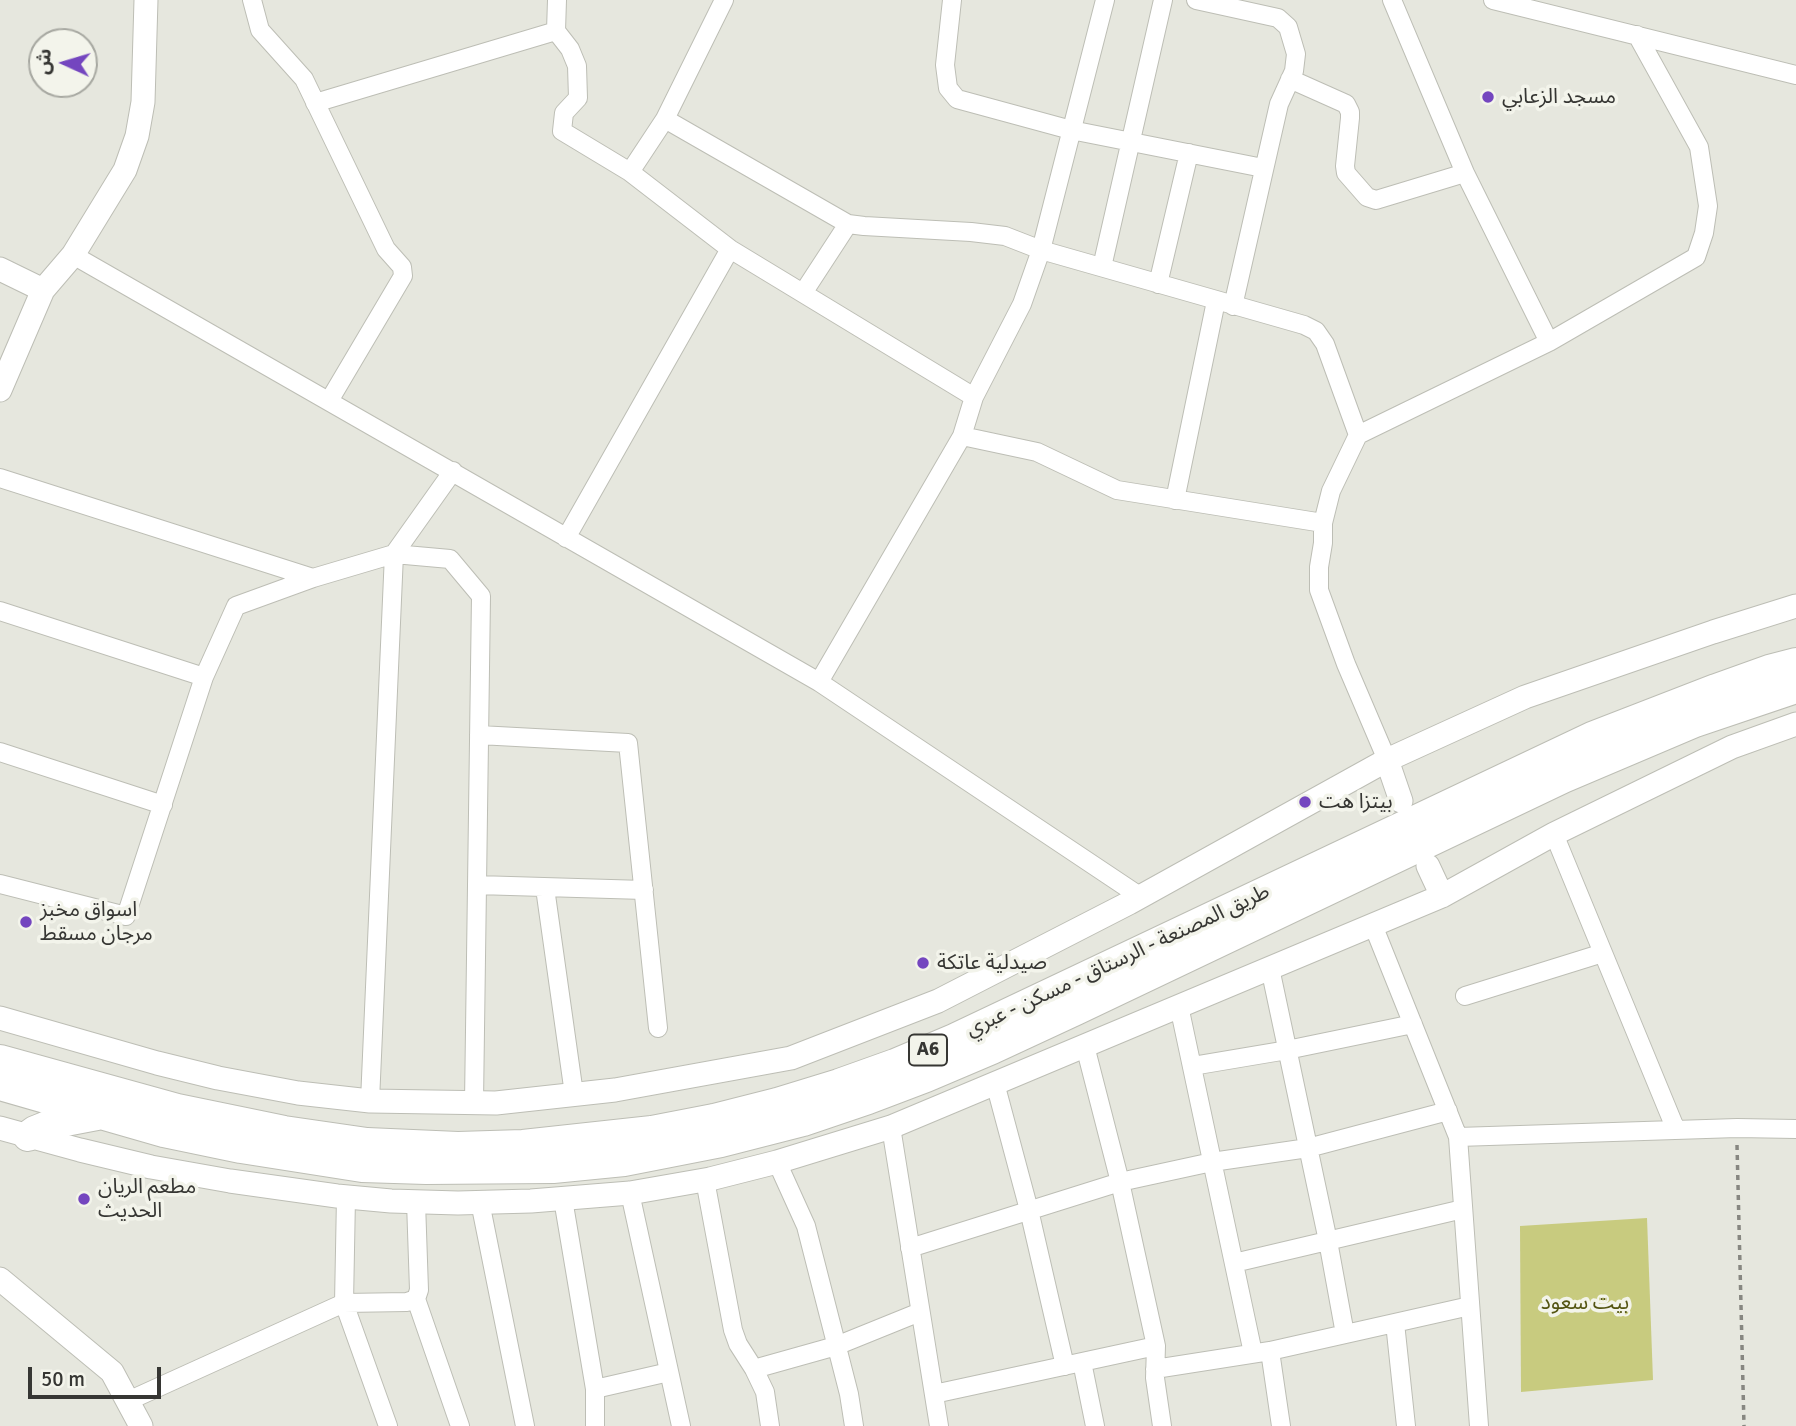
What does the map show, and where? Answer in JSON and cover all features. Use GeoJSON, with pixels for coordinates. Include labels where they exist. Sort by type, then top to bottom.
{"type":"FeatureCollection","features":[{"type":"Feature","properties":{"kind":"highway","name":"طريق المصنعة - الرستاق - مسكن - عبري"},"geometry":{"type":"LineString","coordinates":[[0,1060],[177,1110],[284,1131],[368,1143],[458,1147],[523,1145],[652,1131],[714,1119],[839,1084],[927,1050],[1592,737],[1716,689],[1796,663]]}},
{"type":"Feature","properties":{"kind":"highway","name":"طريق المصنعة - الرستاق - مسكن - عبري"},"geometry":{"type":"LineString","coordinates":[[0,1085],[164,1132],[241,1148],[362,1167],[540,1168],[613,1162],[678,1151],[803,1121],[926,1077],[992,1049],[1563,778],[1686,726],[1796,688]]}},
{"type":"Feature","properties":{"kind":"highway"},"geometry":{"type":"LineString","coordinates":[[28,1136],[55,1123],[101,1114]]}},
{"type":"Feature","properties":{"kind":"street"},"geometry":{"type":"LineString","coordinates":[[0,390],[43,290],[73,255],[125,170],[137,136],[143,102],[146,0]]}},
{"type":"Feature","properties":{"kind":"street"},"geometry":{"type":"LineString","coordinates":[[252,0],[260,30],[304,79],[386,249],[402,267],[403,276],[329,401]]}},
{"type":"Feature","properties":{"kind":"street"},"geometry":{"type":"LineString","coordinates":[[557,0],[556,31],[570,49],[577,66],[578,98],[564,113],[562,131],[630,172],[730,249],[974,397]]}},
{"type":"Feature","properties":{"kind":"street"},"geometry":{"type":"LineString","coordinates":[[630,172],[665,119],[724,0]]}},
{"type":"Feature","properties":{"kind":"street"},"geometry":{"type":"LineString","coordinates":[[952,0],[945,65],[947,88],[957,99],[1071,130],[1264,168]]}},
{"type":"Feature","properties":{"kind":"street"},"geometry":{"type":"LineString","coordinates":[[819,682],[962,436],[974,397],[1022,304],[1041,250],[1105,0]]}},
{"type":"Feature","properties":{"kind":"street"},"geometry":{"type":"LineString","coordinates":[[1102,267],[1163,0]]}},
{"type":"Feature","properties":{"kind":"street"},"geometry":{"type":"LineString","coordinates":[[1175,500],[1224,304],[1264,168],[1279,104],[1294,71],[1296,54],[1290,33],[1283,22],[1272,16],[1196,0]]}},
{"type":"Feature","properties":{"kind":"street"},"geometry":{"type":"LineString","coordinates":[[1392,0],[1465,173],[1549,342]]}},
{"type":"Feature","properties":{"kind":"street"},"geometry":{"type":"LineString","coordinates":[[1493,0],[1516,3],[1796,75]]}},
{"type":"Feature","properties":{"kind":"street"},"geometry":{"type":"LineString","coordinates":[[315,103],[556,31]]}},
{"type":"Feature","properties":{"kind":"street"},"geometry":{"type":"LineString","coordinates":[[1401,801],[1319,590],[1323,523],[1331,491],[1358,435],[1549,342],[1696,257],[1704,233],[1708,206],[1699,147],[1637,35]]}},
{"type":"Feature","properties":{"kind":"street"},"geometry":{"type":"LineString","coordinates":[[1290,79],[1346,104],[1350,112],[1346,173],[1367,197],[1376,200],[1465,173]]}},
{"type":"Feature","properties":{"kind":"street"},"geometry":{"type":"LineString","coordinates":[[665,119],[848,224],[1005,236],[1041,250],[1304,325],[1316,331],[1325,344],[1358,435]]}},
{"type":"Feature","properties":{"kind":"street"},"geometry":{"type":"LineString","coordinates":[[1158,284],[1189,153]]}},
{"type":"Feature","properties":{"kind":"street"},"geometry":{"type":"LineString","coordinates":[[803,293],[848,224]]}},
{"type":"Feature","properties":{"kind":"street"},"geometry":{"type":"LineString","coordinates":[[566,538],[730,249]]}},
{"type":"Feature","properties":{"kind":"street"},"geometry":{"type":"LineString","coordinates":[[73,255],[819,682],[1141,897]]}},
{"type":"Feature","properties":{"kind":"street"},"geometry":{"type":"LineString","coordinates":[[0,269],[43,290]]}},
{"type":"Feature","properties":{"kind":"street"},"geometry":{"type":"LineString","coordinates":[[962,436],[1037,452],[1117,490],[1323,523]]}},
{"type":"Feature","properties":{"kind":"street"},"geometry":{"type":"LineString","coordinates":[[370,1101],[394,554],[453,471]]}},
{"type":"Feature","properties":{"kind":"street"},"geometry":{"type":"LineString","coordinates":[[0,478],[313,578]]}},
{"type":"Feature","properties":{"kind":"street"},"geometry":{"type":"LineString","coordinates":[[0,884],[126,916],[204,677],[236,606],[313,578],[394,554],[450,559],[481,596],[474,1102]]}},
{"type":"Feature","properties":{"kind":"street"},"geometry":{"type":"LineString","coordinates":[[0,1018],[218,1078],[298,1093],[370,1101],[496,1102],[615,1090],[791,1058],[938,1001],[1141,897],[1387,760],[1525,697],[1796,606]]}},
{"type":"Feature","properties":{"kind":"street"},"geometry":{"type":"LineString","coordinates":[[0,611],[204,677]]}},
{"type":"Feature","properties":{"kind":"street"},"geometry":{"type":"LineString","coordinates":[[0,1128],[150,1167],[346,1197],[416,1202],[563,1199],[630,1193],[705,1180],[777,1162],[891,1127],[1085,1046],[1441,896],[1554,834],[1732,747],[1796,724]]}},
{"type":"Feature","properties":{"kind":"street"},"geometry":{"type":"LineString","coordinates":[[479,734],[628,743],[658,1028]]}},
{"type":"Feature","properties":{"kind":"street"},"geometry":{"type":"LineString","coordinates":[[0,752],[163,805]]}},
{"type":"Feature","properties":{"kind":"street"},"geometry":{"type":"LineString","coordinates":[[1554,834],[1676,1130]]}},
{"type":"Feature","properties":{"kind":"street"},"geometry":{"type":"LineString","coordinates":[[1429,866],[1441,896]]}},
{"type":"Feature","properties":{"kind":"street"},"geometry":{"type":"LineString","coordinates":[[477,885],[644,890]]}},
{"type":"Feature","properties":{"kind":"street"},"geometry":{"type":"LineString","coordinates":[[545,888],[574,1094]]}},
{"type":"Feature","properties":{"kind":"street"},"geometry":{"type":"LineString","coordinates":[[1373,925],[1458,1137],[1479,1426]]}},
{"type":"Feature","properties":{"kind":"street"},"geometry":{"type":"LineString","coordinates":[[1465,996],[1603,953]]}},
{"type":"Feature","properties":{"kind":"street"},"geometry":{"type":"LineString","coordinates":[[1270,968],[1345,1334]]}},
{"type":"Feature","properties":{"kind":"street"},"geometry":{"type":"LineString","coordinates":[[1179,1006],[1234,1263],[1281,1426]]}},
{"type":"Feature","properties":{"kind":"street"},"geometry":{"type":"LineString","coordinates":[[1192,1066],[1413,1024]]}},
{"type":"Feature","properties":{"kind":"street"},"geometry":{"type":"LineString","coordinates":[[1085,1046],[1120,1182],[1156,1346],[1155,1378],[1162,1426]]}},
{"type":"Feature","properties":{"kind":"street"},"geometry":{"type":"LineString","coordinates":[[995,1083],[1029,1210],[1095,1426]]}},
{"type":"Feature","properties":{"kind":"street"},"geometry":{"type":"LineString","coordinates":[[910,1248],[1120,1182],[1212,1163],[1308,1148],[1448,1111]]}},
{"type":"Feature","properties":{"kind":"street"},"geometry":{"type":"LineString","coordinates":[[891,1127],[939,1426]]}},
{"type":"Feature","properties":{"kind":"street"},"geometry":{"type":"LineString","coordinates":[[1458,1137],[1737,1128],[1796,1129]]}},
{"type":"Feature","properties":{"kind":"street"},"geometry":{"type":"LineString","coordinates":[[777,1162],[806,1226],[849,1394],[854,1426]]}},
{"type":"Feature","properties":{"kind":"street"},"geometry":{"type":"LineString","coordinates":[[705,1180],[733,1330],[765,1392],[770,1426]]}},
{"type":"Feature","properties":{"kind":"street"},"geometry":{"type":"LineString","coordinates":[[630,1193],[681,1426]]}},
{"type":"Feature","properties":{"kind":"street"},"geometry":{"type":"LineString","coordinates":[[346,1197],[344,1303],[387,1426]]}},
{"type":"Feature","properties":{"kind":"street"},"geometry":{"type":"LineString","coordinates":[[563,1199],[596,1389],[595,1426]]}},
{"type":"Feature","properties":{"kind":"street"},"geometry":{"type":"LineString","coordinates":[[416,1202],[419,1290],[416,1299],[460,1426]]}},
{"type":"Feature","properties":{"kind":"street"},"geometry":{"type":"LineString","coordinates":[[480,1202],[525,1426]]}},
{"type":"Feature","properties":{"kind":"street"},"geometry":{"type":"LineString","coordinates":[[1234,1263],[1463,1209]]}},
{"type":"Feature","properties":{"kind":"street"},"geometry":{"type":"LineString","coordinates":[[0,1279],[112,1372],[141,1426]]}},
{"type":"Feature","properties":{"kind":"street"},"geometry":{"type":"LineString","coordinates":[[128,1401],[344,1303],[407,1302],[416,1299]]}},
{"type":"Feature","properties":{"kind":"street"},"geometry":{"type":"LineString","coordinates":[[1155,1369],[1261,1352],[1470,1306]]}},
{"type":"Feature","properties":{"kind":"street"},"geometry":{"type":"LineString","coordinates":[[754,1369],[836,1346],[920,1312]]}},
{"type":"Feature","properties":{"kind":"street"},"geometry":{"type":"LineString","coordinates":[[1395,1323],[1406,1426]]}},
{"type":"Feature","properties":{"kind":"street"},"geometry":{"type":"LineString","coordinates":[[933,1394],[1156,1346]]}},
{"type":"Feature","properties":{"kind":"street"},"geometry":{"type":"LineString","coordinates":[[596,1389],[669,1371]]}},
{"type":"Feature","properties":{"kind":"path"},"geometry":{"type":"LineString","coordinates":[[1737,1128],[1744,1426]]}},
{"type":"Feature","properties":{"kind":"green space","name":"بيت سعود"},"geometry":{"type":"Polygon","coordinates":[[[1647,1218],[1653,1380],[1521,1392],[1520,1226],[1647,1218]]]}},
{"type":"Feature","properties":{"kind":"place","name":"مسجد الزعابي"},"geometry":{"type":"Point","coordinates":[1488,97]}},
{"type":"Feature","properties":{"kind":"place","name":"بيتزا هت"},"geometry":{"type":"Point","coordinates":[1305,802]}},
{"type":"Feature","properties":{"kind":"place","name":"اسواق مخبز مرجان مسقط"},"geometry":{"type":"Point","coordinates":[26,922]}},
{"type":"Feature","properties":{"kind":"place","name":"صيدلية عاتكة"},"geometry":{"type":"Point","coordinates":[923,963]}},
{"type":"Feature","properties":{"kind":"place","name":"مطعم الريان الحديث"},"geometry":{"type":"Point","coordinates":[84,1199]}}]}
